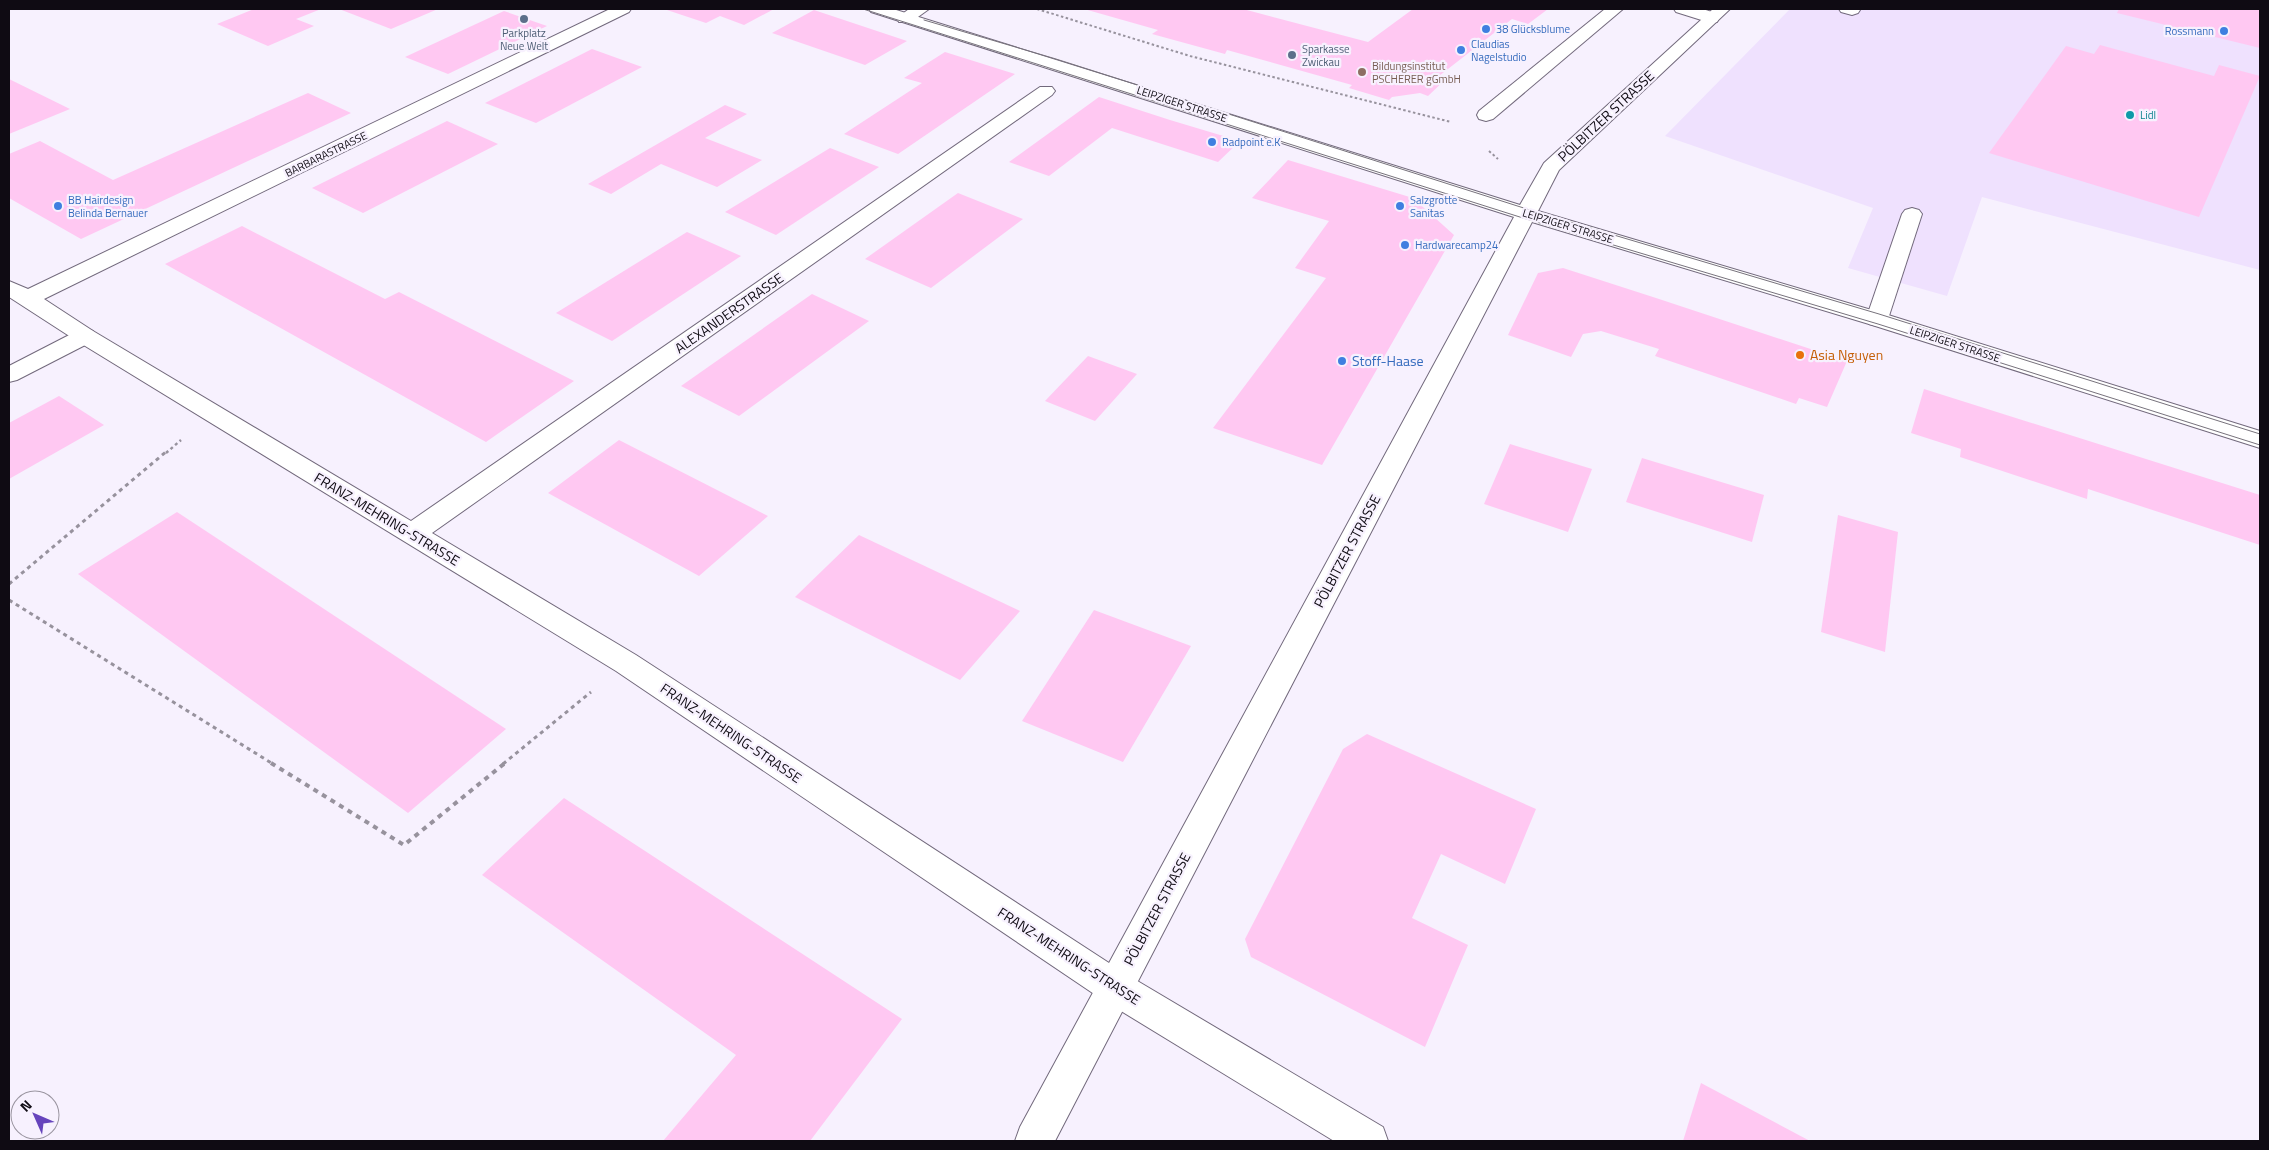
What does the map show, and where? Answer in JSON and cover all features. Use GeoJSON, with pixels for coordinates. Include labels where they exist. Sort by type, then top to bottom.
{"type":"FeatureCollection","features":[{"type":"Feature","properties":{"kind":"street","name":"BARBARASTRASSE"},"geometry":{"type":"LineString","coordinates":[[19,293],[624,9]]}},
{"type":"Feature","properties":{"kind":"street","name":"LEIPZIGER STRASSE"},"geometry":{"type":"LineString","coordinates":[[877,9],[913,13],[1527,214],[1877,319],[2260,440]]}},
{"type":"Feature","properties":{"kind":"street"},"geometry":{"type":"LineString","coordinates":[[1486,115],[1615,9]]}},
{"type":"Feature","properties":{"kind":"street"},"geometry":{"type":"LineString","coordinates":[[1682,9],[1716,13]]}},
{"type":"Feature","properties":{"kind":"street","name":"PÖLBITZER STRASSE"},"geometry":{"type":"LineString","coordinates":[[1034,1141],[1551,167],[1716,13]]}},
{"type":"Feature","properties":{"kind":"street","name":"ALEXANDERSTRASSE"},"geometry":{"type":"LineString","coordinates":[[411,534],[1046,91]]}},
{"type":"Feature","properties":{"kind":"street"},"geometry":{"type":"LineString","coordinates":[[1877,319],[1912,214]]}},
{"type":"Feature","properties":{"kind":"street","name":"FRANZ-MEHRING-STRASSE"},"geometry":{"type":"LineString","coordinates":[[19,293],[86,336],[626,663],[1116,988],[1369,1141]]}},
{"type":"Feature","properties":{"kind":"street"},"geometry":{"type":"LineString","coordinates":[[9,375],[86,336]]}},
{"type":"Feature","properties":{"kind":"path"},"geometry":{"type":"LineString","coordinates":[[1037,9],[1190,56],[1454,123]]}},
{"type":"Feature","properties":{"kind":"path"},"geometry":{"type":"LineString","coordinates":[[1484,147],[1498,159]]}},
{"type":"Feature","properties":{"kind":"path"},"geometry":{"type":"LineString","coordinates":[[9,584],[214,412]]}},
{"type":"Feature","properties":{"kind":"path"},"geometry":{"type":"LineString","coordinates":[[9,600],[404,845],[626,663]]}},
{"type":"Feature","properties":{"kind":"shaded area"},"geometry":{"type":"Polygon","coordinates":[[[1790,9],[2260,9],[2260,270],[1982,197],[1947,296],[1848,268],[1873,208],[1665,136],[1790,9]]]}},
{"type":"Feature","properties":{"kind":"building"},"geometry":{"type":"Polygon","coordinates":[[[254,9],[321,9],[296,19],[314,26],[268,46],[217,24],[254,9]]]}},
{"type":"Feature","properties":{"kind":"building"},"geometry":{"type":"Polygon","coordinates":[[[339,9],[438,9],[391,29],[339,9]]]}},
{"type":"Feature","properties":{"kind":"building"},"geometry":{"type":"Polygon","coordinates":[[[664,9],[774,9],[744,25],[720,16],[706,23],[664,9]]]}},
{"type":"Feature","properties":{"kind":"building"},"geometry":{"type":"Polygon","coordinates":[[[1084,9],[1243,9],[1368,42],[1413,9],[1548,9],[1528,24],[1512,19],[1439,76],[1446,79],[1428,96],[1420,93],[1392,97],[1389,100],[1349,88],[1352,85],[1227,50],[1225,54],[1152,34],[1158,30],[1084,9]]]}},
{"type":"Feature","properties":{"kind":"building","name":"Rossmann"},"geometry":{"type":"Polygon","coordinates":[[[2119,9],[2260,9],[2260,48],[2117,13],[2119,9]]]}},
{"type":"Feature","properties":{"kind":"building"},"geometry":{"type":"Polygon","coordinates":[[[814,10],[907,41],[865,65],[772,33],[814,10]]]}},
{"type":"Feature","properties":{"kind":"building"},"geometry":{"type":"Polygon","coordinates":[[[504,11],[547,26],[448,74],[405,57],[504,11]]]}},
{"type":"Feature","properties":{"kind":"building","name":"Lidl"},"geometry":{"type":"Polygon","coordinates":[[[2100,45],[2214,76],[2219,65],[2260,76],[2199,217],[1989,153],[2066,46],[2094,54],[2100,45]]]}},
{"type":"Feature","properties":{"kind":"building"},"geometry":{"type":"Polygon","coordinates":[[[592,49],[642,67],[536,123],[485,103],[592,49]]]}},
{"type":"Feature","properties":{"kind":"building"},"geometry":{"type":"Polygon","coordinates":[[[945,52],[1015,74],[898,154],[844,134],[922,83],[904,78],[945,52]]]}},
{"type":"Feature","properties":{"kind":"building"},"geometry":{"type":"Polygon","coordinates":[[[9,79],[70,109],[9,134],[9,79]]]}},
{"type":"Feature","properties":{"kind":"building"},"geometry":{"type":"Polygon","coordinates":[[[308,93],[351,113],[81,239],[9,198],[9,154],[40,141],[113,180],[308,93]]]}},
{"type":"Feature","properties":{"kind":"building"},"geometry":{"type":"Polygon","coordinates":[[[1099,97],[1240,141],[1218,162],[1112,128],[1049,176],[1009,162],[1099,97]]]}},
{"type":"Feature","properties":{"kind":"building"},"geometry":{"type":"Polygon","coordinates":[[[725,105],[747,114],[705,138],[762,160],[717,187],[661,164],[611,194],[588,184],[725,105]]]}},
{"type":"Feature","properties":{"kind":"building"},"geometry":{"type":"Polygon","coordinates":[[[447,121],[498,144],[363,213],[312,188],[447,121]]]}},
{"type":"Feature","properties":{"kind":"building"},"geometry":{"type":"Polygon","coordinates":[[[830,148],[879,167],[776,235],[725,212],[830,148]]]}},
{"type":"Feature","properties":{"kind":"building"},"geometry":{"type":"Polygon","coordinates":[[[1288,160],[1413,198],[1454,235],[1322,465],[1213,428],[1326,278],[1295,268],[1329,221],[1252,198],[1288,160]]]}},
{"type":"Feature","properties":{"kind":"building"},"geometry":{"type":"Polygon","coordinates":[[[958,193],[1023,219],[931,288],[865,259],[958,193]]]}},
{"type":"Feature","properties":{"kind":"building"},"geometry":{"type":"Polygon","coordinates":[[[242,226],[385,299],[399,292],[574,381],[486,442],[165,264],[242,226]]]}},
{"type":"Feature","properties":{"kind":"building"},"geometry":{"type":"Polygon","coordinates":[[[687,232],[741,256],[612,341],[556,313],[687,232]]]}},
{"type":"Feature","properties":{"kind":"building"},"geometry":{"type":"Polygon","coordinates":[[[1563,268],[1847,361],[1827,407],[1799,398],[1796,404],[1655,356],[1659,349],[1601,331],[1583,334],[1571,357],[1508,335],[1538,273],[1563,268]]]}},
{"type":"Feature","properties":{"kind":"building"},"geometry":{"type":"Polygon","coordinates":[[[812,294],[869,321],[739,416],[681,386],[812,294]]]}},
{"type":"Feature","properties":{"kind":"building"},"geometry":{"type":"Polygon","coordinates":[[[1088,356],[1137,374],[1095,421],[1045,401],[1088,356]]]}},
{"type":"Feature","properties":{"kind":"building"},"geometry":{"type":"Polygon","coordinates":[[[1924,389],[2260,495],[2260,545],[2088,489],[2087,499],[1960,457],[1961,449],[1911,433],[1924,389]]]}},
{"type":"Feature","properties":{"kind":"building"},"geometry":{"type":"Polygon","coordinates":[[[59,396],[104,425],[9,479],[9,423],[59,396]]]}},
{"type":"Feature","properties":{"kind":"building"},"geometry":{"type":"Polygon","coordinates":[[[619,440],[768,516],[699,576],[548,493],[619,440]]]}},
{"type":"Feature","properties":{"kind":"building"},"geometry":{"type":"Polygon","coordinates":[[[1510,444],[1592,469],[1568,532],[1484,504],[1510,444]]]}},
{"type":"Feature","properties":{"kind":"building"},"geometry":{"type":"Polygon","coordinates":[[[1642,458],[1764,495],[1752,542],[1626,502],[1642,458]]]}},
{"type":"Feature","properties":{"kind":"building"},"geometry":{"type":"Polygon","coordinates":[[[177,512],[506,729],[408,813],[78,574],[177,512]]]}},
{"type":"Feature","properties":{"kind":"building"},"geometry":{"type":"Polygon","coordinates":[[[1838,515],[1898,532],[1885,652],[1821,632],[1838,515]]]}},
{"type":"Feature","properties":{"kind":"building"},"geometry":{"type":"Polygon","coordinates":[[[859,535],[1020,611],[960,680],[795,597],[859,535]]]}},
{"type":"Feature","properties":{"kind":"building"},"geometry":{"type":"Polygon","coordinates":[[[1094,610],[1191,646],[1123,762],[1022,721],[1094,610]]]}},
{"type":"Feature","properties":{"kind":"building"},"geometry":{"type":"Polygon","coordinates":[[[1367,734],[1536,809],[1505,884],[1441,854],[1412,918],[1468,945],[1425,1047],[1251,957],[1245,939],[1343,749],[1367,734]]]}},
{"type":"Feature","properties":{"kind":"building"},"geometry":{"type":"Polygon","coordinates":[[[564,798],[902,1019],[810,1141],[663,1141],[736,1055],[482,875],[564,798]]]}},
{"type":"Feature","properties":{"kind":"building"},"geometry":{"type":"Polygon","coordinates":[[[1701,1083],[1810,1141],[1683,1141],[1701,1083]]]}},
{"type":"Feature","properties":{"kind":"tram line"},"geometry":{"type":"LineString","coordinates":[[863,9],[1523,218],[1878,324],[2260,445]]}},
{"type":"Feature","properties":{"kind":"tram line"},"geometry":{"type":"LineString","coordinates":[[924,20],[1056,59],[1530,210],[1879,314],[2260,434]]}},
{"type":"Feature","properties":{"kind":"place","name":"Parkplatz Neue Welt"},"geometry":{"type":"Point","coordinates":[524,19]}},
{"type":"Feature","properties":{"kind":"place","name":"38 Glücksblume"},"geometry":{"type":"Point","coordinates":[1486,29]}},
{"type":"Feature","properties":{"kind":"place","name":"Rossmann"},"geometry":{"type":"Point","coordinates":[2224,31]}},
{"type":"Feature","properties":{"kind":"place","name":"Claudias Nagelstudio"},"geometry":{"type":"Point","coordinates":[1461,50]}},
{"type":"Feature","properties":{"kind":"place","name":"Sparkasse Zwickau"},"geometry":{"type":"Point","coordinates":[1292,55]}},
{"type":"Feature","properties":{"kind":"place","name":"Bildungsinstitut PSCHERER gGmbH"},"geometry":{"type":"Point","coordinates":[1362,72]}},
{"type":"Feature","properties":{"kind":"place","name":"Lidl"},"geometry":{"type":"Point","coordinates":[2130,115]}},
{"type":"Feature","properties":{"kind":"place","name":"Radpoint e.K"},"geometry":{"type":"Point","coordinates":[1212,142]}},
{"type":"Feature","properties":{"kind":"place","name":"BB Hairdesign Belinda Bernauer"},"geometry":{"type":"Point","coordinates":[58,206]}},
{"type":"Feature","properties":{"kind":"place","name":"Salzgrotte Sanitas"},"geometry":{"type":"Point","coordinates":[1400,206]}},
{"type":"Feature","properties":{"kind":"place","name":"Hardwarecamp24"},"geometry":{"type":"Point","coordinates":[1405,245]}},
{"type":"Feature","properties":{"kind":"place","name":"Asia Nguyen"},"geometry":{"type":"Point","coordinates":[1800,355]}},
{"type":"Feature","properties":{"kind":"place","name":"Stoff-Haase"},"geometry":{"type":"Point","coordinates":[1342,361]}}]}
